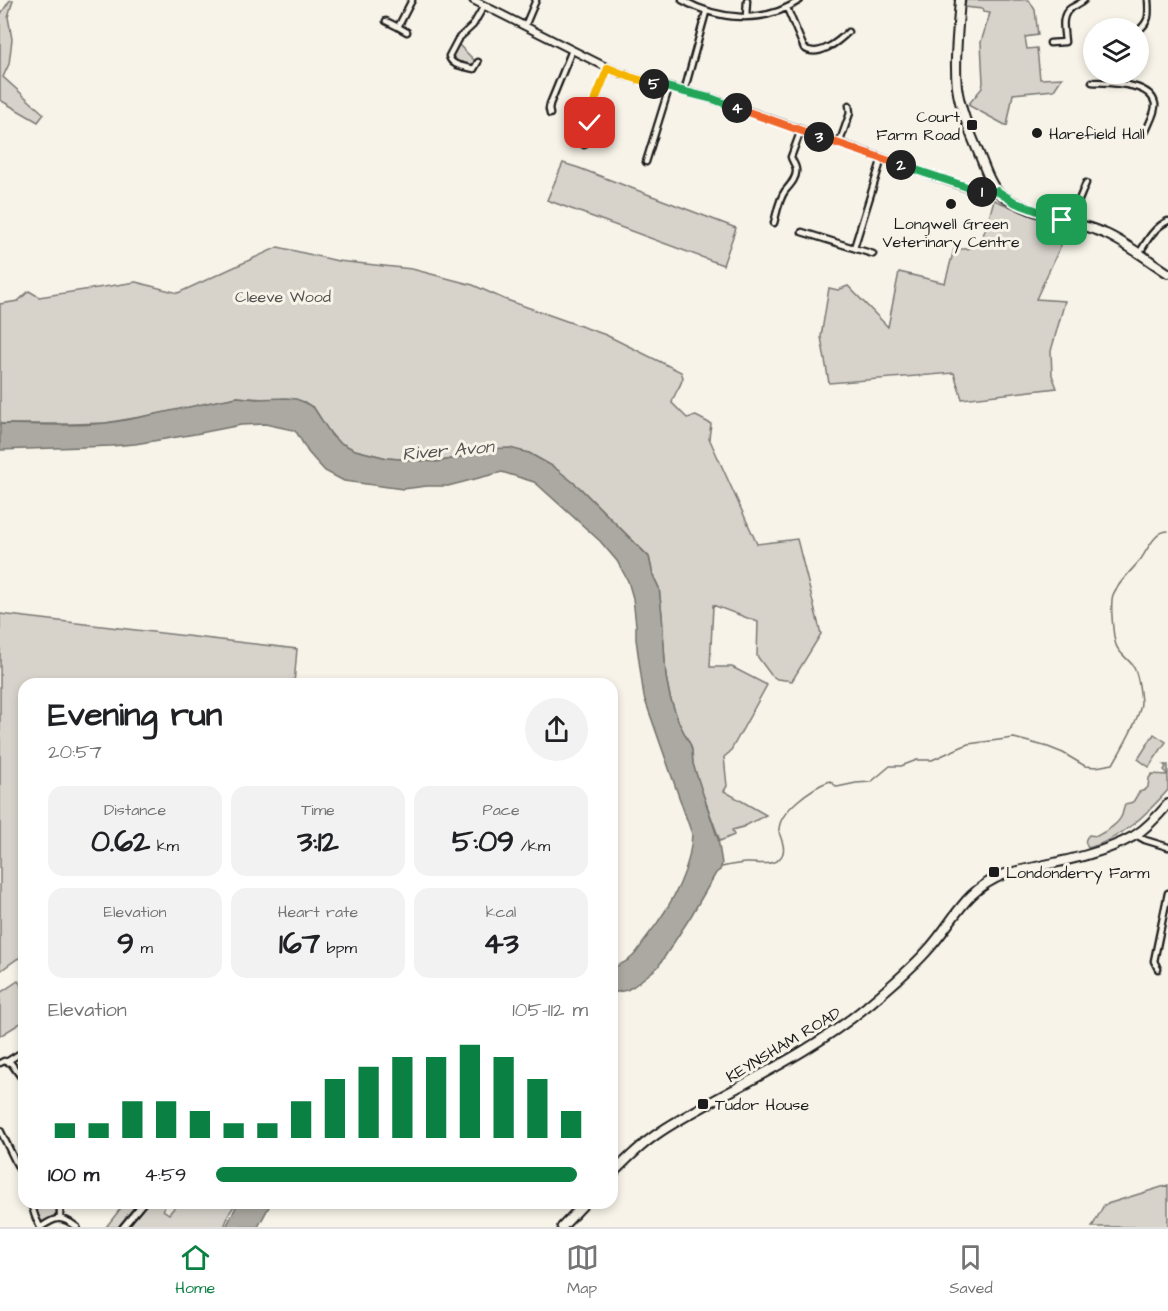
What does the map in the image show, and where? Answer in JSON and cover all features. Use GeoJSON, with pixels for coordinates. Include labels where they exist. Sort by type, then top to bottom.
{"type":"FeatureCollection","features":[{"type":"Feature","properties":{"kind":"main road"},"geometry":{"type":"LineString","coordinates":[[960,0],[957,87],[975,144],[997,191],[1028,208],[1105,234],[1168,273]]}},
{"type":"Feature","properties":{"kind":"main road","name":"KEYNSHAM ROAD"},"geometry":{"type":"LineString","coordinates":[[618,1168],[635,1151],[660,1132],[816,1044],[843,1026],[924,954],[966,899],[980,886],[1005,874],[1096,853],[1117,844],[1136,835],[1168,804]]}},
{"type":"Feature","properties":{"kind":"main road"},"geometry":{"type":"LineString","coordinates":[[562,1227],[579,1209]]}},
{"type":"Feature","properties":{"kind":"street"},"geometry":{"type":"LineString","coordinates":[[398,27],[412,0]]}},
{"type":"Feature","properties":{"kind":"street"},"geometry":{"type":"LineString","coordinates":[[472,0],[630,77],[713,99],[976,191],[997,191]]}},
{"type":"Feature","properties":{"kind":"street"},"geometry":{"type":"LineString","coordinates":[[525,26],[536,0]]}},
{"type":"Feature","properties":{"kind":"street"},"geometry":{"type":"LineString","coordinates":[[682,0],[706,12],[726,16],[765,15],[787,8],[800,0]]}},
{"type":"Feature","properties":{"kind":"street"},"geometry":{"type":"LineString","coordinates":[[746,16],[747,0]]}},
{"type":"Feature","properties":{"kind":"street"},"geometry":{"type":"LineString","coordinates":[[1050,43],[1065,42],[1063,20],[1065,14],[1084,0]]}},
{"type":"Feature","properties":{"kind":"street"},"geometry":{"type":"LineString","coordinates":[[1148,0],[1148,18]]}},
{"type":"Feature","properties":{"kind":"street"},"geometry":{"type":"LineString","coordinates":[[474,69],[455,64],[449,56],[458,39],[473,25],[484,6]]}},
{"type":"Feature","properties":{"kind":"street"},"geometry":{"type":"LineString","coordinates":[[787,8],[807,51],[823,49],[844,40],[848,32]]}},
{"type":"Feature","properties":{"kind":"street"},"geometry":{"type":"LineString","coordinates":[[684,92],[706,12]]}},
{"type":"Feature","properties":{"kind":"street"},"geometry":{"type":"LineString","coordinates":[[386,21],[407,32]]}},
{"type":"Feature","properties":{"kind":"street"},"geometry":{"type":"LineString","coordinates":[[550,114],[550,104],[572,50]]}},
{"type":"Feature","properties":{"kind":"street"},"geometry":{"type":"LineString","coordinates":[[474,76],[474,69],[478,62]]}},
{"type":"Feature","properties":{"kind":"street"},"geometry":{"type":"LineString","coordinates":[[584,145],[594,105],[608,68]]}},
{"type":"Feature","properties":{"kind":"street"},"geometry":{"type":"LineString","coordinates":[[1124,84],[1151,94],[1155,108],[1146,130]]}},
{"type":"Feature","properties":{"kind":"street"},"geometry":{"type":"LineString","coordinates":[[646,162],[669,88]]}},
{"type":"Feature","properties":{"kind":"street"},"geometry":{"type":"LineString","coordinates":[[839,144],[850,113],[849,105]]}},
{"type":"Feature","properties":{"kind":"street"},"geometry":{"type":"LineString","coordinates":[[850,113],[856,112]]}},
{"type":"Feature","properties":{"kind":"street"},"geometry":{"type":"LineString","coordinates":[[1149,123],[1156,126]]}},
{"type":"Feature","properties":{"kind":"street"},"geometry":{"type":"LineString","coordinates":[[774,223],[782,196],[791,185],[796,171],[791,156],[801,130]]}},
{"type":"Feature","properties":{"kind":"street"},"geometry":{"type":"LineString","coordinates":[[854,248],[882,158]]}},
{"type":"Feature","properties":{"kind":"street"},"geometry":{"type":"LineString","coordinates":[[1070,222],[1086,183]]}},
{"type":"Feature","properties":{"kind":"street"},"geometry":{"type":"LineString","coordinates":[[1139,254],[1155,229],[1168,221]]}},
{"type":"Feature","properties":{"kind":"street"},"geometry":{"type":"LineString","coordinates":[[802,232],[873,254]]}},
{"type":"Feature","properties":{"kind":"street"},"geometry":{"type":"LineString","coordinates":[[1136,835],[1168,847]]}},
{"type":"Feature","properties":{"kind":"street"},"geometry":{"type":"LineString","coordinates":[[1158,969],[1154,961],[1168,893]]}},
{"type":"Feature","properties":{"kind":"street"},"geometry":{"type":"LineString","coordinates":[[0,1063],[18,1055]]}},
{"type":"Feature","properties":{"kind":"street"},"geometry":{"type":"LineString","coordinates":[[8,1061],[18,1074]]}},
{"type":"Feature","properties":{"kind":"street"},"geometry":{"type":"LineString","coordinates":[[0,1130],[18,1167]]}},
{"type":"Feature","properties":{"kind":"street"},"geometry":{"type":"LineString","coordinates":[[32,1209],[41,1227],[51,1220],[60,1218],[77,1227]]}},
{"type":"Feature","properties":{"kind":"street"},"geometry":{"type":"LineString","coordinates":[[60,1209],[60,1218]]}},
{"type":"Feature","properties":{"kind":"street"},"geometry":{"type":"LineString","coordinates":[[123,1227],[138,1209]]}},
{"type":"Feature","properties":{"kind":"green space"},"geometry":{"type":"Polygon","coordinates":[[[10,0],[13,0],[8,17],[12,39],[9,64],[3,77],[44,114],[38,122],[0,100],[0,15],[10,0]]]}},
{"type":"Feature","properties":{"kind":"green space"},"geometry":{"type":"Polygon","coordinates":[[[966,0],[1029,0],[1035,10],[1038,35],[1025,37],[1027,49],[1037,48],[1040,79],[1062,78],[1054,90],[1013,94],[1007,126],[968,105],[982,88],[981,42],[990,13],[983,12],[982,9],[965,7],[966,0]]]}},
{"type":"Feature","properties":{"kind":"green space"},"geometry":{"type":"Polygon","coordinates":[[[458,44],[475,61],[473,65],[462,64],[453,59],[458,44]]]}},
{"type":"Feature","properties":{"kind":"green space"},"geometry":{"type":"Polygon","coordinates":[[[563,163],[736,228],[723,265],[547,200],[563,163]]]}},
{"type":"Feature","properties":{"kind":"green space"},"geometry":{"type":"Polygon","coordinates":[[[994,200],[1068,230],[1036,299],[1065,301],[1051,351],[1052,375],[1057,388],[962,399],[954,373],[829,383],[821,337],[829,288],[838,290],[848,286],[888,327],[899,272],[945,283],[954,249],[968,249],[977,244],[984,233],[994,200]]]}},
{"type":"Feature","properties":{"kind":"green space","name":"Cleeve Wood"},"geometry":{"type":"Polygon","coordinates":[[[278,247],[338,261],[412,269],[473,285],[504,299],[606,335],[681,372],[682,381],[672,403],[687,418],[696,416],[711,424],[709,438],[757,544],[797,539],[821,634],[792,681],[777,679],[771,675],[757,656],[758,622],[713,605],[710,667],[732,667],[767,685],[730,752],[724,757],[727,786],[724,791],[766,815],[732,830],[734,835],[720,841],[699,784],[691,746],[679,723],[670,697],[666,677],[659,588],[649,557],[579,487],[554,467],[529,453],[481,449],[465,456],[437,462],[387,458],[355,450],[338,442],[314,408],[304,402],[237,397],[105,423],[0,424],[0,304],[18,301],[29,291],[39,297],[136,282],[178,293],[278,247]]]}},
{"type":"Feature","properties":{"kind":"green space"},"geometry":{"type":"Polygon","coordinates":[[[0,614],[297,649],[295,678],[18,678],[18,959],[0,971],[0,614]]]}},
{"type":"Feature","properties":{"kind":"green space"},"geometry":{"type":"Polygon","coordinates":[[[1154,734],[1166,742],[1149,767],[1138,759],[1154,734]]]}},
{"type":"Feature","properties":{"kind":"green space"},"geometry":{"type":"Polygon","coordinates":[[[1164,765],[1168,765],[1168,790],[1160,799],[1122,832],[1088,848],[1087,837],[1097,836],[1115,825],[1122,815],[1125,804],[1133,802],[1139,792],[1148,787],[1152,774],[1167,775],[1164,765]]]}},
{"type":"Feature","properties":{"kind":"green space"},"geometry":{"type":"Polygon","coordinates":[[[18,981],[18,1025],[0,1036],[0,993],[18,981]]]}},
{"type":"Feature","properties":{"kind":"green space"},"geometry":{"type":"Polygon","coordinates":[[[1168,1185],[1168,1227],[1092,1227],[1104,1205],[1168,1185]]]}},
{"type":"Feature","properties":{"kind":"green space"},"geometry":{"type":"Polygon","coordinates":[[[57,1209],[55,1216],[44,1222],[39,1220],[34,1210],[57,1209]]]}},
{"type":"Feature","properties":{"kind":"green space"},"geometry":{"type":"Polygon","coordinates":[[[120,1209],[133,1209],[118,1227],[106,1227],[120,1209]]]}},
{"type":"Feature","properties":{"kind":"green space"},"geometry":{"type":"Polygon","coordinates":[[[142,1209],[164,1209],[169,1214],[173,1209],[232,1209],[224,1227],[127,1227],[142,1209]]]}},
{"type":"Feature","properties":{"kind":"shaded area"},"geometry":{"type":"Polygon","coordinates":[[[237,397],[286,398],[296,399],[314,408],[332,436],[339,442],[355,450],[387,458],[437,462],[465,456],[481,449],[510,448],[529,453],[554,467],[579,487],[649,557],[659,588],[666,677],[670,697],[679,723],[691,746],[693,764],[718,839],[722,864],[658,967],[634,986],[618,992],[618,965],[636,953],[663,915],[683,876],[691,848],[692,834],[644,697],[633,598],[628,581],[617,561],[600,541],[534,482],[502,472],[448,486],[403,489],[344,481],[325,471],[293,430],[265,424],[241,425],[135,444],[0,450],[0,424],[93,424],[139,418],[237,397]]]}},
{"type":"Feature","properties":{"kind":"shaded area"},"geometry":{"type":"Polygon","coordinates":[[[235,1209],[268,1209],[258,1227],[226,1227],[235,1209]]]}},
{"type":"Feature","properties":{"kind":"waterway"},"geometry":{"type":"LineString","coordinates":[[722,867],[777,861],[783,851],[779,831],[784,816],[806,794],[823,784],[830,781],[837,787],[871,782],[890,766],[901,766],[917,760],[932,760],[968,744],[1014,738],[1048,747],[1085,766],[1113,764],[1134,724],[1141,702],[1135,670],[1116,645],[1112,599],[1118,586],[1156,537],[1168,531]]}},
{"type":"Feature","properties":{"kind":"place","name":"Court Farm Road"},"geometry":{"type":"Point","coordinates":[972,125]}},
{"type":"Feature","properties":{"kind":"place","name":"Harefield Hall"},"geometry":{"type":"Point","coordinates":[1037,133]}},
{"type":"Feature","properties":{"kind":"place","name":"Longwell Green Veterinary Centre"},"geometry":{"type":"Point","coordinates":[951,204]}},
{"type":"Feature","properties":{"kind":"place","name":"Londonderry Farm"},"geometry":{"type":"Point","coordinates":[994,872]}},
{"type":"Feature","properties":{"kind":"place","name":"Tudor House"},"geometry":{"type":"Point","coordinates":[703,1104]}},
{"type":"Feature","properties":{"kind":"route"},"geometry":{"type":"LineString","coordinates":[[590,123],[608,68],[630,77],[713,99],[976,191],[997,191],[1016,203],[1062,220]]}},
{"type":"Feature","properties":{"kind":"water label","name":"River Avon"},"geometry":{"type":"Point","coordinates":[448,450]}}]}
